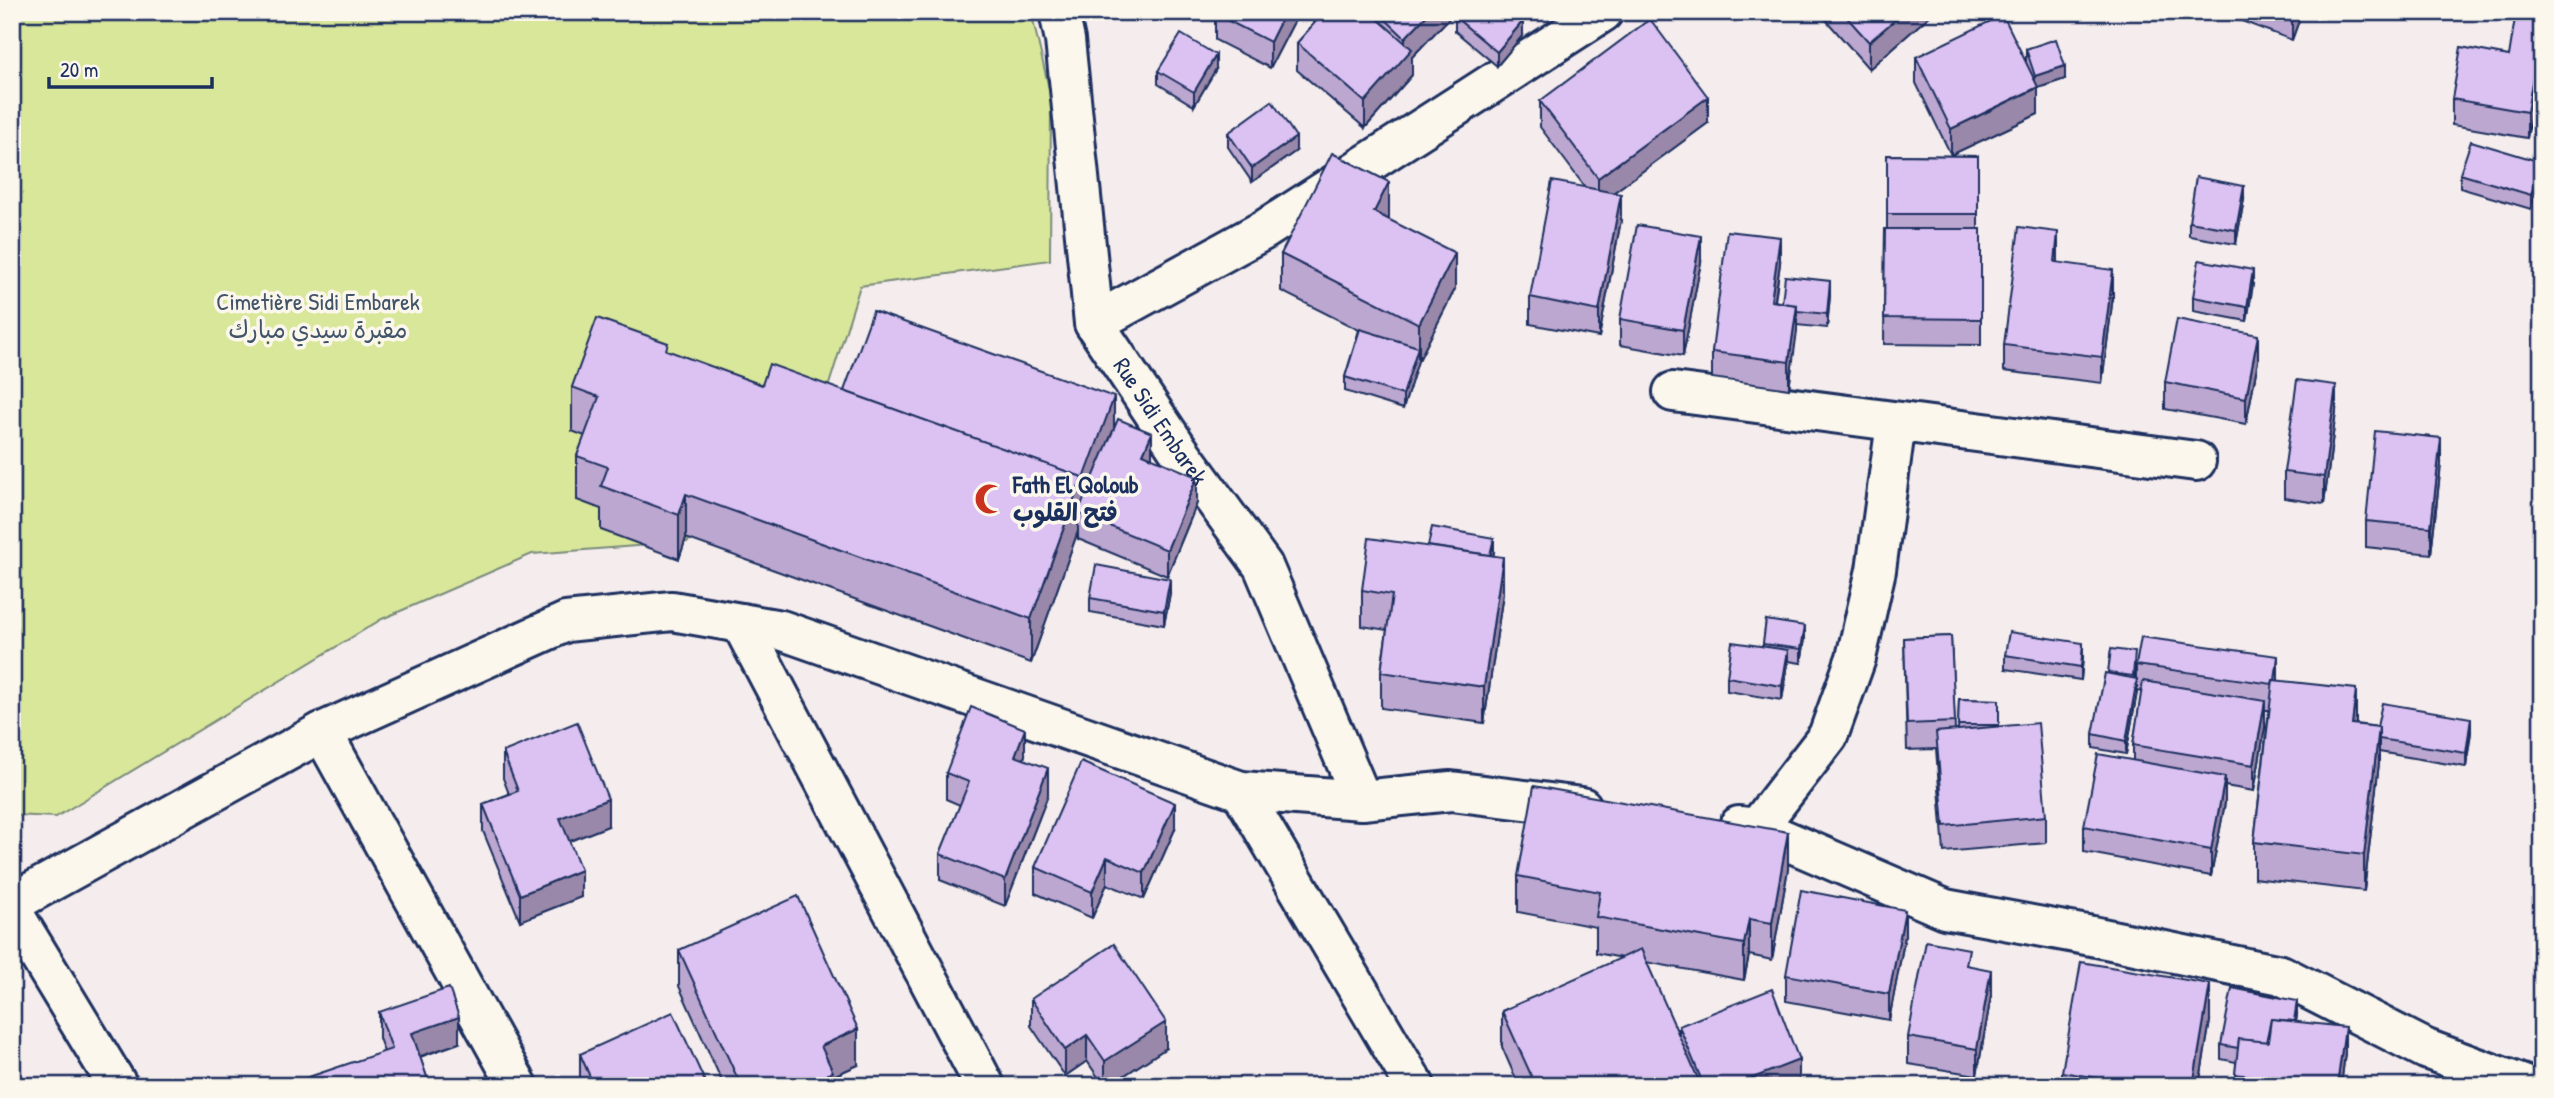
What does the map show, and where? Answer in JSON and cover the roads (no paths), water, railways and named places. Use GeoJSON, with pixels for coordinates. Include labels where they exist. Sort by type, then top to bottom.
{"type":"FeatureCollection","features":[{"type":"Feature","properties":{"kind":"street","name":"Rue Sidi Embarek"},"geometry":{"type":"LineString","coordinates":[[1059,12],[1065,40],[1094,323],[1180,453],[1263,566],[1362,800]]}},
{"type":"Feature","properties":{"kind":"street"},"geometry":{"type":"LineString","coordinates":[[1094,323],[1264,230],[1603,12]]}},
{"type":"Feature","properties":{"kind":"street"},"geometry":{"type":"LineString","coordinates":[[1673,392],[2196,461]]}},
{"type":"Feature","properties":{"kind":"street"},"geometry":{"type":"LineString","coordinates":[[1757,828],[1828,736],[1856,658],[1876,570],[1896,423]]}},
{"type":"Feature","properties":{"kind":"street"},"geometry":{"type":"LineString","coordinates":[[12,903],[322,732],[566,622],[672,611],[781,630],[1241,791],[1362,800],[1451,790],[1611,810]]}},
{"type":"Feature","properties":{"kind":"street"},"geometry":{"type":"LineString","coordinates":[[741,623],[970,1081]]}},
{"type":"Feature","properties":{"kind":"street"},"geometry":{"type":"LineString","coordinates":[[322,732],[518,1086]]}},
{"type":"Feature","properties":{"kind":"street"},"geometry":{"type":"LineString","coordinates":[[1241,791],[1415,1086]]}},
{"type":"Feature","properties":{"kind":"street"},"geometry":{"type":"LineString","coordinates":[[1704,821],[1757,828],[1945,909],[2281,975],[2426,1049],[2526,1086]]}},
{"type":"Feature","properties":{"kind":"street"},"geometry":{"type":"LineString","coordinates":[[12,911],[112,1078]]}},
{"type":"Feature","properties":{"kind":"place","name":"Fath El Qoloub فتح القلوب"},"geometry":{"type":"Point","coordinates":[990,499]}},
{"type":"Feature","properties":{"kind":"park label","name":"Cimetière Sidi Embarek مقبرة سيدي مبارك"},"geometry":{"type":"Point","coordinates":[318,316]}}]}
